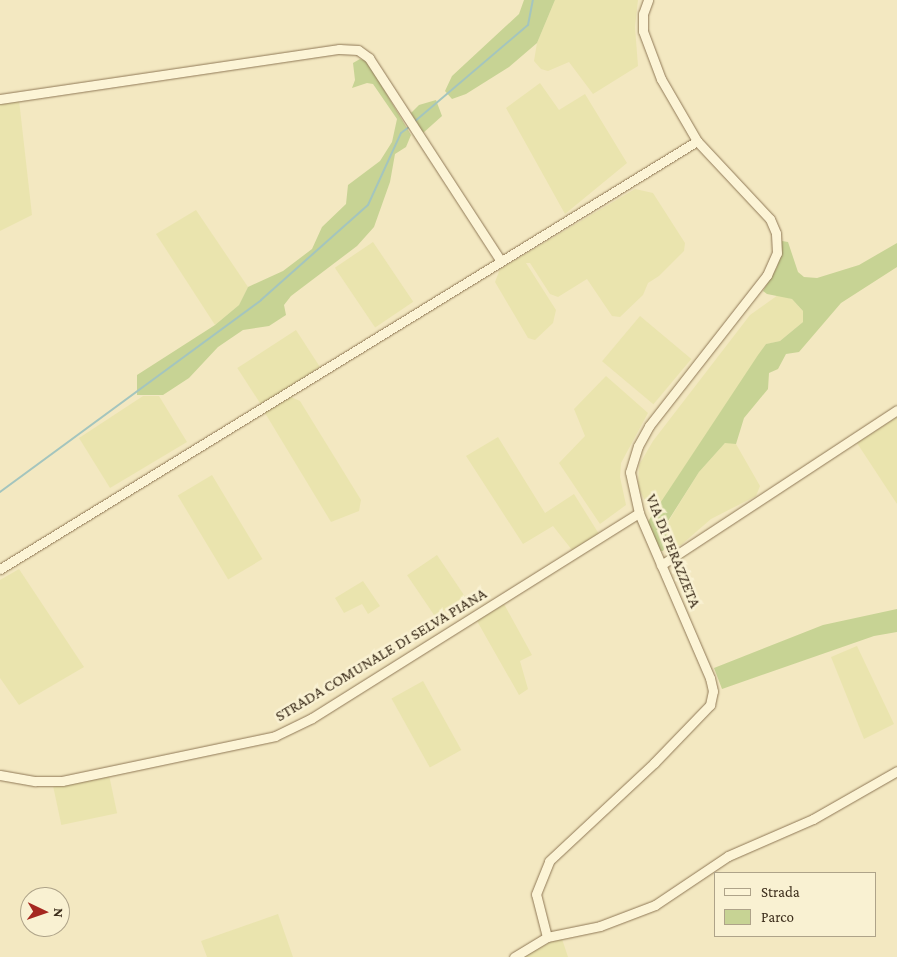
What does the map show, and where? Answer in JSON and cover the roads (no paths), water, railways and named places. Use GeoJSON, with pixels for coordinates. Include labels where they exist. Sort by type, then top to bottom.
{"type":"FeatureCollection","features":[{"type":"Feature","properties":{"kind":"street","name":"VIA DI PERAZZETA"},"geometry":{"type":"LineString","coordinates":[[546,937],[536,897],[539,881],[549,861],[654,763],[710,705],[713,691],[710,678],[639,512],[630,472],[640,440],[767,275],[776,253],[776,232],[770,219],[697,141],[646,46],[642,22],[648,0]]}},
{"type":"Feature","properties":{"kind":"street"},"geometry":{"type":"LineString","coordinates":[[0,98],[339,49],[358,50],[369,58],[501,262]]}},
{"type":"Feature","properties":{"kind":"street"},"geometry":{"type":"LineString","coordinates":[[0,569],[697,141]]}},
{"type":"Feature","properties":{"kind":"street"},"geometry":{"type":"LineString","coordinates":[[661,564],[897,410]]}},
{"type":"Feature","properties":{"kind":"street","name":"STRADA COMUNALE DI SELVA PIANA"},"geometry":{"type":"LineString","coordinates":[[0,775],[35,781],[62,781],[275,736],[312,718],[639,512]]}},
{"type":"Feature","properties":{"kind":"street"},"geometry":{"type":"LineString","coordinates":[[514,957],[546,937],[600,926],[655,905],[728,856],[813,818],[897,771]]}},
{"type":"Feature","properties":{"kind":"waterway"},"geometry":{"type":"LineString","coordinates":[[414,122],[528,25],[533,0]]}},
{"type":"Feature","properties":{"kind":"waterway"},"geometry":{"type":"LineString","coordinates":[[0,492],[261,300],[368,205],[401,133],[409,127]]}}]}
